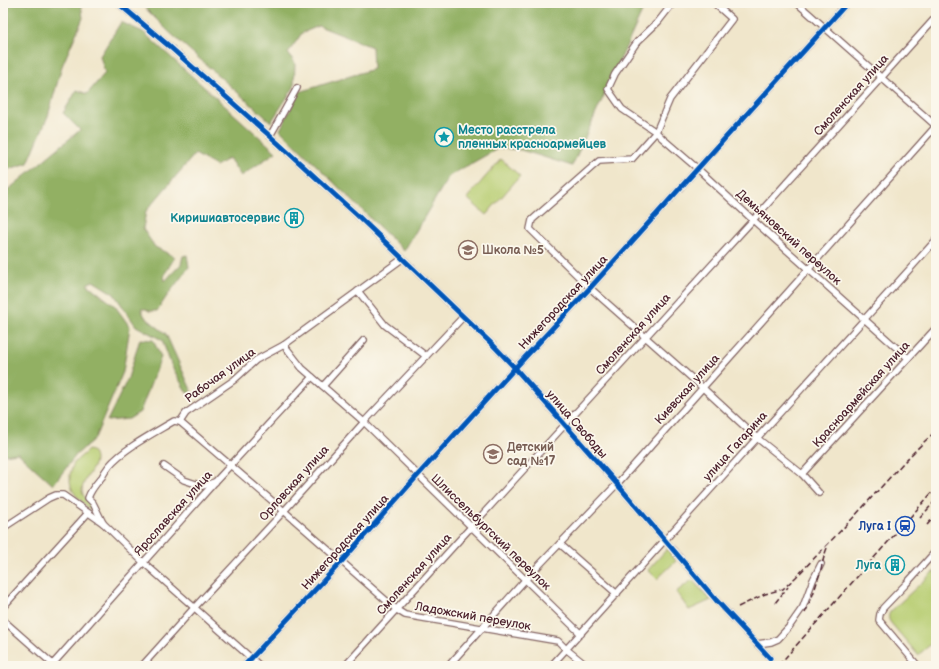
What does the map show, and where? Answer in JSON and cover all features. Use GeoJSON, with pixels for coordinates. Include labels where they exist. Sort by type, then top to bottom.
{"type":"FeatureCollection","features":[{"type":"Feature","properties":{"kind":"street","name":"улица Свободы"},"geometry":{"type":"LineString","coordinates":[[118,3],[169,46],[357,215],[488,340],[515,368],[617,484],[716,600],[770,658]]}},
{"type":"Feature","properties":{"kind":"street","name":"Демьяновский переулок"},"geometry":{"type":"LineString","coordinates":[[673,3],[658,22],[637,42],[615,74],[608,89],[622,109],[656,132],[908,358]]}},
{"type":"Feature","properties":{"kind":"street"},"geometry":{"type":"LineString","coordinates":[[714,3],[732,19],[670,99],[656,132],[632,159],[599,161],[532,220],[530,230],[590,288],[757,438],[802,474],[818,493]]}},
{"type":"Feature","properties":{"kind":"street"},"geometry":{"type":"LineString","coordinates":[[796,3],[936,126]]}},
{"type":"Feature","properties":{"kind":"street","name":"Нижегородская улица"},"geometry":{"type":"LineString","coordinates":[[244,666],[341,562],[418,475],[590,288],[847,3]]}},
{"type":"Feature","properties":{"kind":"street","name":"Смоленская улица"},"geometry":{"type":"LineString","coordinates":[[345,666],[753,220],[936,16]]}},
{"type":"Feature","properties":{"kind":"street"},"geometry":{"type":"LineString","coordinates":[[270,136],[297,88]]}},
{"type":"Feature","properties":{"kind":"street","name":"Киевская улица"},"geometry":{"type":"LineString","coordinates":[[451,663],[525,580],[617,484],[936,126]]}},
{"type":"Feature","properties":{"kind":"street","name":"улица Гагарина"},"geometry":{"type":"LineString","coordinates":[[551,666],[936,240]]}},
{"type":"Feature","properties":{"kind":"street","name":"Рабочая улица"},"geometry":{"type":"LineString","coordinates":[[103,523],[93,503],[88,498],[90,490],[109,466],[121,455],[174,421],[180,422],[186,413],[234,380],[256,360],[284,345],[402,259]]}},
{"type":"Feature","properties":{"kind":"street"},"geometry":{"type":"LineString","coordinates":[[358,291],[385,325],[426,356]]}},
{"type":"Feature","properties":{"kind":"street","name":"Орловская улица"},"geometry":{"type":"LineString","coordinates":[[142,666],[364,422],[463,317]]}},
{"type":"Feature","properties":{"kind":"street","name":"Красноармейская улица"},"geometry":{"type":"LineString","coordinates":[[802,474],[936,329]]}},
{"type":"Feature","properties":{"kind":"street"},"geometry":{"type":"LineString","coordinates":[[323,386],[364,340]]}},
{"type":"Feature","properties":{"kind":"street","name":"Шлиссельбургский переулок"},"geometry":{"type":"LineString","coordinates":[[284,345],[302,368],[364,422],[581,634]]}},
{"type":"Feature","properties":{"kind":"street","name":"Ярославская улица"},"geometry":{"type":"LineString","coordinates":[[53,665],[143,562],[312,376]]}},
{"type":"Feature","properties":{"kind":"street","name":"Ладожский переулок"},"geometry":{"type":"LineString","coordinates":[[180,422],[396,610],[405,615],[558,641],[587,666]]}},
{"type":"Feature","properties":{"kind":"street"},"geometry":{"type":"LineString","coordinates":[[164,466],[184,480],[202,486],[215,482]]}},
{"type":"Feature","properties":{"kind":"street"},"geometry":{"type":"LineString","coordinates":[[3,528],[49,498],[56,495],[63,495],[103,523],[143,562],[260,666]]}},
{"type":"Feature","properties":{"kind":"street"},"geometry":{"type":"LineString","coordinates":[[3,607],[88,513]]}},
{"type":"Feature","properties":{"kind":"street"},"geometry":{"type":"LineString","coordinates":[[560,544],[617,594]]}},
{"type":"Feature","properties":{"kind":"street"},"geometry":{"type":"LineString","coordinates":[[918,666],[880,620],[880,614],[883,608],[936,551]]}},
{"type":"Feature","properties":{"kind":"street"},"geometry":{"type":"LineString","coordinates":[[757,644],[771,642],[778,639],[789,627],[803,607],[813,580],[821,564]]}},
{"type":"Feature","properties":{"kind":"street"},"geometry":{"type":"LineString","coordinates":[[3,620],[53,665]]}},
{"type":"Feature","properties":{"kind":"green space"},"geometry":{"type":"Polygon","coordinates":[[[3,3],[81,3],[83,18],[62,66],[48,116],[28,163],[3,171],[3,155],[7,149],[3,144],[3,3]]]}},
{"type":"Feature","properties":{"kind":"green space"},"geometry":{"type":"Polygon","coordinates":[[[140,3],[646,3],[572,166],[521,150],[499,148],[449,176],[404,251],[280,130],[299,92],[373,69],[372,47],[319,26],[302,33],[288,53],[295,63],[294,87],[271,122],[168,31],[140,3]]]}},
{"type":"Feature","properties":{"kind":"green space"},"geometry":{"type":"Polygon","coordinates":[[[121,22],[143,32],[276,152],[241,176],[229,158],[216,166],[195,154],[146,211],[143,229],[155,247],[175,257],[164,275],[165,281],[181,264],[183,256],[187,255],[189,267],[157,311],[141,309],[145,317],[166,334],[192,392],[187,393],[172,367],[162,340],[136,326],[114,294],[93,281],[87,284],[115,306],[130,327],[123,372],[95,438],[76,455],[53,485],[18,453],[3,455],[3,194],[80,130],[63,113],[77,90],[87,94],[105,73],[100,56],[121,22]]]}},
{"type":"Feature","properties":{"kind":"green space"},"geometry":{"type":"Polygon","coordinates":[[[501,159],[520,176],[486,215],[467,198],[501,159]]]}},
{"type":"Feature","properties":{"kind":"green space"},"geometry":{"type":"Polygon","coordinates":[[[140,339],[153,340],[161,357],[140,412],[129,419],[107,421],[128,378],[140,339]]]}},
{"type":"Feature","properties":{"kind":"green space"},"geometry":{"type":"Polygon","coordinates":[[[88,450],[92,451],[95,460],[93,467],[84,482],[82,493],[93,509],[90,510],[73,491],[70,481],[70,475],[74,463],[88,450]]]}},
{"type":"Feature","properties":{"kind":"green space"},"geometry":{"type":"Polygon","coordinates":[[[667,549],[676,561],[657,579],[648,570],[667,549]]]}},
{"type":"Feature","properties":{"kind":"green space"},"geometry":{"type":"Polygon","coordinates":[[[933,572],[936,572],[936,640],[918,655],[891,623],[889,616],[890,612],[933,572]]]}},
{"type":"Feature","properties":{"kind":"green space"},"geometry":{"type":"Polygon","coordinates":[[[692,580],[711,600],[689,610],[676,592],[692,580]]]}},
{"type":"Feature","properties":{"kind":"railway"},"geometry":{"type":"LineString","coordinates":[[738,607],[765,594],[783,589],[852,519],[904,462],[936,431]]}},
{"type":"Feature","properties":{"kind":"railway"},"geometry":{"type":"LineString","coordinates":[[778,666],[936,488]]}},
{"type":"Feature","properties":{"kind":"railway"},"geometry":{"type":"LineString","coordinates":[[920,518],[936,500]]}},
{"type":"Feature","properties":{"kind":"railway"},"geometry":{"type":"LineString","coordinates":[[927,525],[936,515]]}},
{"type":"Feature","properties":{"kind":"railway"},"geometry":{"type":"LineString","coordinates":[[805,613],[820,573],[827,548]]}},
{"type":"Feature","properties":{"kind":"railway"},"geometry":{"type":"LineString","coordinates":[[775,603],[788,587]]}},
{"type":"Feature","properties":{"kind":"cycle path"},"geometry":{"type":"LineString","coordinates":[[118,3],[169,46],[357,215],[493,345],[617,484],[716,600],[770,658]]}},
{"type":"Feature","properties":{"kind":"cycle path"},"geometry":{"type":"LineString","coordinates":[[244,666],[341,562],[418,475],[590,288],[847,3]]}},
{"type":"Feature","properties":{"kind":"place","name":"Место расстрела пленных красноармейцев"},"geometry":{"type":"Point","coordinates":[444,137]}},
{"type":"Feature","properties":{"kind":"place","name":"Киришиавтосервис"},"geometry":{"type":"Point","coordinates":[294,218]}},
{"type":"Feature","properties":{"kind":"place","name":"Школа №5"},"geometry":{"type":"Point","coordinates":[468,250]}},
{"type":"Feature","properties":{"kind":"place","name":"Детский сад №17"},"geometry":{"type":"Point","coordinates":[493,454]}},
{"type":"Feature","properties":{"kind":"place","name":"Луга I"},"geometry":{"type":"Point","coordinates":[905,526]}},
{"type":"Feature","properties":{"kind":"place","name":"Луга"},"geometry":{"type":"Point","coordinates":[895,565]}}]}
